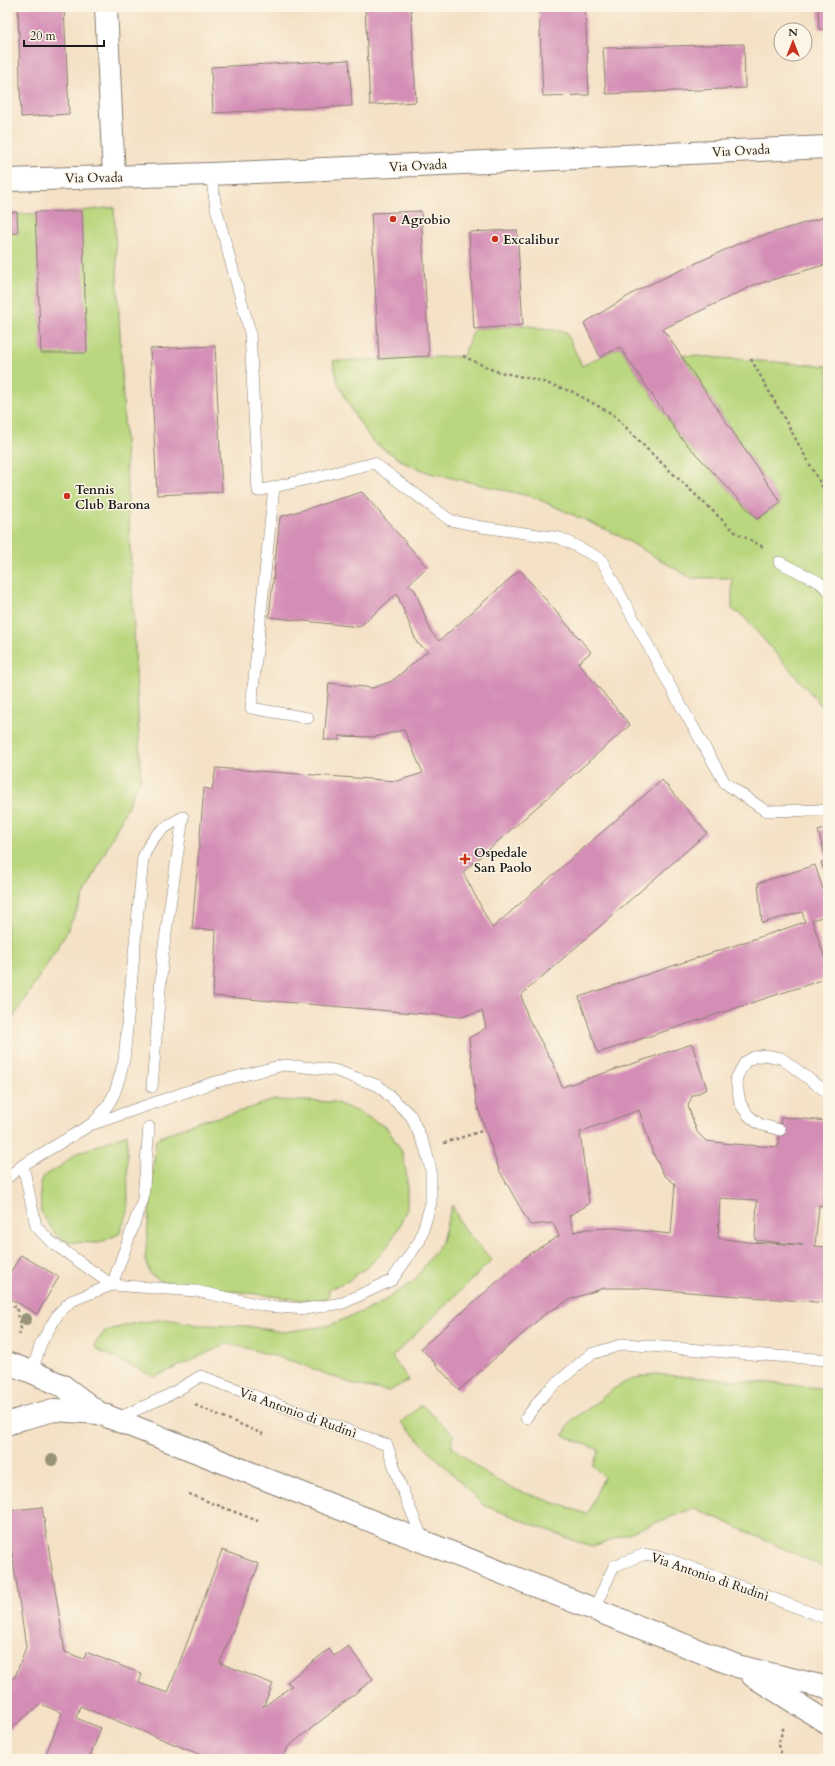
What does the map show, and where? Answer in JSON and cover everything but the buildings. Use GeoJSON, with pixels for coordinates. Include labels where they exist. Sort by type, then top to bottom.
{"type":"FeatureCollection","features":[{"type":"Feature","properties":{"kind":"street"},"geometry":{"type":"LineString","coordinates":[[106,7],[114,177]]}},
{"type":"Feature","properties":{"kind":"street","name":"Via Ovada"},"geometry":{"type":"LineString","coordinates":[[7,180],[211,174],[828,147]]}},
{"type":"Feature","properties":{"kind":"street","name":"Via Antonio di Rudinì"},"geometry":{"type":"LineString","coordinates":[[7,1363],[63,1386],[108,1416],[737,1666],[828,1688]]}},
{"type":"Feature","properties":{"kind":"street","name":"Via Antonio di Rudinì"},"geometry":{"type":"LineString","coordinates":[[7,1424],[54,1410],[108,1416]]}},
{"type":"Feature","properties":{"kind":"street","name":"Via Antonio di Rudinì"},"geometry":{"type":"LineString","coordinates":[[737,1666],[828,1723]]}},
{"type":"Feature","properties":{"kind":"lane"},"geometry":{"type":"LineString","coordinates":[[211,174],[217,215],[250,332],[258,491],[374,463],[450,520],[482,527],[560,538],[601,559],[725,783],[766,811],[828,810]]}},
{"type":"Feature","properties":{"kind":"lane"},"geometry":{"type":"LineString","coordinates":[[274,487],[251,708],[308,718]]}},
{"type":"Feature","properties":{"kind":"lane"},"geometry":{"type":"LineString","coordinates":[[779,562],[819,582],[828,590]]}},
{"type":"Feature","properties":{"kind":"lane"},"geometry":{"type":"LineString","coordinates":[[90,1125],[106,1109],[116,1092],[124,1060],[143,858],[148,844],[164,826],[182,817],[164,953],[152,1088]]}},
{"type":"Feature","properties":{"kind":"lane"},"geometry":{"type":"LineString","coordinates":[[780,1130],[759,1124],[748,1115],[740,1103],[736,1079],[745,1062],[754,1057],[765,1055],[781,1058],[828,1093]]}},
{"type":"Feature","properties":{"kind":"lane"},"geometry":{"type":"LineString","coordinates":[[7,1178],[23,1165],[90,1125],[212,1084],[284,1065],[334,1070],[379,1086],[410,1116],[425,1147],[431,1170],[431,1203],[420,1240],[392,1280],[344,1303],[304,1309],[266,1306],[196,1291],[112,1285],[70,1302],[58,1314],[41,1343],[32,1372]]}},
{"type":"Feature","properties":{"kind":"lane"},"geometry":{"type":"LineString","coordinates":[[112,1285],[143,1199],[148,1127]]}},
{"type":"Feature","properties":{"kind":"lane"},"geometry":{"type":"LineString","coordinates":[[23,1165],[36,1226],[50,1241],[112,1285]]}},
{"type":"Feature","properties":{"kind":"lane"},"geometry":{"type":"LineString","coordinates":[[526,1418],[545,1393],[591,1354],[624,1344],[828,1360]]}},
{"type":"Feature","properties":{"kind":"lane","name":"Via Antonio di Rudinì"},"geometry":{"type":"LineString","coordinates":[[108,1416],[169,1394],[201,1376],[387,1445],[400,1484],[424,1542]]}},
{"type":"Feature","properties":{"kind":"lane","name":"Via Antonio di Rudinì"},"geometry":{"type":"LineString","coordinates":[[594,1609],[614,1566],[645,1554],[668,1559],[828,1619]]}},
{"type":"Feature","properties":{"kind":"path"},"geometry":{"type":"LineString","coordinates":[[463,356],[495,371],[537,380],[573,392],[614,415],[735,532],[767,550]]}},
{"type":"Feature","properties":{"kind":"path"},"geometry":{"type":"LineString","coordinates":[[751,360],[828,497]]}},
{"type":"Feature","properties":{"kind":"path"},"geometry":{"type":"LineString","coordinates":[[438,1145],[485,1130]]}},
{"type":"Feature","properties":{"kind":"path"},"geometry":{"type":"LineString","coordinates":[[7,1308],[16,1306],[21,1329],[19,1336]]}},
{"type":"Feature","properties":{"kind":"path"},"geometry":{"type":"LineString","coordinates":[[195,1405],[263,1434]]}},
{"type":"Feature","properties":{"kind":"path"},"geometry":{"type":"LineString","coordinates":[[189,1494],[258,1521]]}},
{"type":"Feature","properties":{"kind":"green space","name":"Tennis Club Barona"},"geometry":{"type":"Polygon","coordinates":[[[114,207],[141,778],[63,939],[7,1027],[7,215],[82,211],[114,207]]]}},
{"type":"Feature","properties":{"kind":"green space"},"geometry":{"type":"Polygon","coordinates":[[[523,325],[566,332],[582,366],[620,347],[681,438],[757,519],[781,503],[682,355],[828,366],[828,713],[744,617],[732,609],[732,578],[691,578],[616,534],[533,497],[430,473],[405,463],[372,441],[354,414],[338,383],[333,361],[463,356],[474,329],[523,325]]]}},
{"type":"Feature","properties":{"kind":"green space"},"geometry":{"type":"Polygon","coordinates":[[[274,1100],[334,1102],[359,1112],[387,1128],[402,1152],[407,1177],[407,1208],[399,1227],[387,1247],[371,1264],[348,1281],[329,1289],[328,1299],[302,1300],[163,1282],[150,1274],[145,1259],[156,1139],[197,1122],[235,1113],[274,1100]]]}},
{"type":"Feature","properties":{"kind":"green space"},"geometry":{"type":"Polygon","coordinates":[[[127,1134],[128,1212],[119,1234],[99,1243],[69,1242],[56,1235],[41,1212],[40,1192],[42,1177],[61,1166],[77,1153],[127,1134]]]}},
{"type":"Feature","properties":{"kind":"green space"},"geometry":{"type":"Polygon","coordinates":[[[452,1205],[463,1228],[492,1260],[392,1357],[409,1380],[389,1391],[355,1385],[298,1363],[243,1347],[227,1344],[155,1377],[99,1351],[94,1345],[105,1331],[136,1323],[166,1319],[199,1325],[247,1326],[283,1332],[327,1326],[376,1306],[414,1281],[442,1241],[452,1205]]]}},
{"type":"Feature","properties":{"kind":"green space"},"geometry":{"type":"Polygon","coordinates":[[[654,1374],[828,1389],[828,1569],[695,1508],[591,1547],[483,1505],[401,1422],[422,1405],[454,1435],[451,1446],[489,1476],[511,1488],[587,1514],[604,1477],[593,1466],[599,1450],[563,1435],[573,1419],[613,1389],[631,1379],[654,1374]]]}},
{"type":"Feature","properties":{"kind":"place","name":"Agrobio"},"geometry":{"type":"Point","coordinates":[393,219]}},
{"type":"Feature","properties":{"kind":"place","name":"Excalibur"},"geometry":{"type":"Point","coordinates":[495,239]}},
{"type":"Feature","properties":{"kind":"place","name":"Tennis Club Barona"},"geometry":{"type":"Point","coordinates":[67,496]}},
{"type":"Feature","properties":{"kind":"place","name":"Ospedale San Paolo"},"geometry":{"type":"Point","coordinates":[465,859]}}]}
